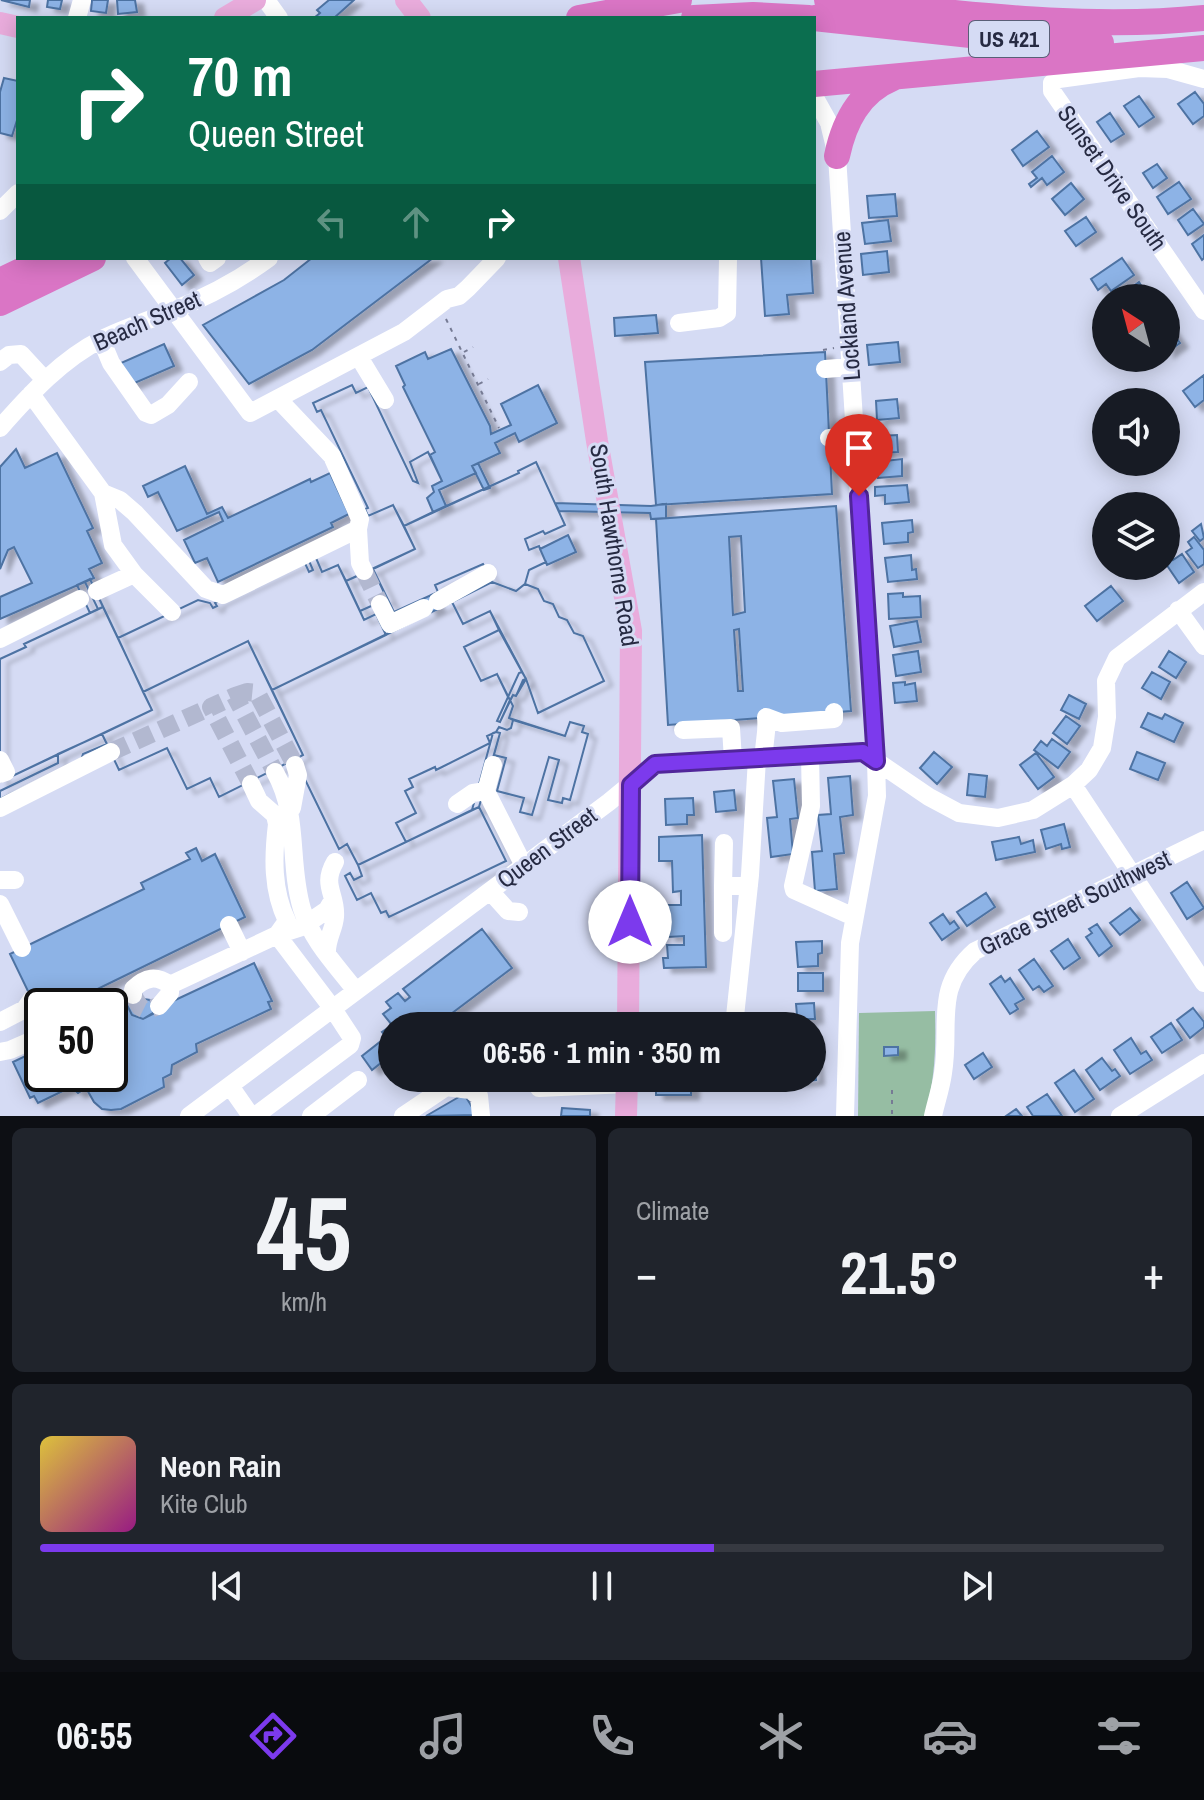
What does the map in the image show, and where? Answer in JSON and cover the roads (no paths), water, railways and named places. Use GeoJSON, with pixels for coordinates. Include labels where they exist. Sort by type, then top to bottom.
{"type":"FeatureCollection","features":[{"type":"Feature","properties":{"kind":"highway"},"geometry":{"type":"LineString","coordinates":[[590,16],[679,0]]}},
{"type":"Feature","properties":{"kind":"highway","name":"US 421"},"geometry":{"type":"LineString","coordinates":[[827,0],[924,6],[1081,24],[1204,18]]}},
{"type":"Feature","properties":{"kind":"highway","name":"US 421"},"geometry":{"type":"LineString","coordinates":[[733,16],[773,16]]}},
{"type":"Feature","properties":{"kind":"highway","name":"US 421"},"geometry":{"type":"LineString","coordinates":[[816,18],[1034,41],[1113,43],[1204,38]]}},
{"type":"Feature","properties":{"kind":"highway"},"geometry":{"type":"LineString","coordinates":[[816,84],[1204,48]]}},
{"type":"Feature","properties":{"kind":"highway"},"geometry":{"type":"LineString","coordinates":[[837,156],[845,127],[855,108],[878,86],[898,76]]}},
{"type":"Feature","properties":{"kind":"highway"},"geometry":{"type":"LineString","coordinates":[[0,281],[44,260]]}},
{"type":"Feature","properties":{"kind":"highway"},"geometry":{"type":"LineString","coordinates":[[0,303],[89,260]]}},
{"type":"Feature","properties":{"kind":"main road"},"geometry":{"type":"LineString","coordinates":[[231,16],[255,0]]}},
{"type":"Feature","properties":{"kind":"main road"},"geometry":{"type":"LineString","coordinates":[[406,0],[418,16]]}},
{"type":"Feature","properties":{"kind":"main road","name":"South Hawthorne Road"},"geometry":{"type":"LineString","coordinates":[[569,260],[597,441],[628,602],[632,658],[628,1012]]}},
{"type":"Feature","properties":{"kind":"main road"},"geometry":{"type":"LineString","coordinates":[[626,1116],[627,1092]]}},
{"type":"Feature","properties":{"kind":"street","name":"Sunset Drive South"},"geometry":{"type":"LineString","coordinates":[[1204,79],[1168,69],[1139,68],[1086,73],[1052,83],[1052,91],[1204,311]]}},
{"type":"Feature","properties":{"kind":"street","name":"Lockland Avenue"},"geometry":{"type":"LineString","coordinates":[[816,100],[829,123],[837,156],[877,796],[850,943],[845,1116]]}},
{"type":"Feature","properties":{"kind":"street"},"geometry":{"type":"LineString","coordinates":[[0,211],[16,195]]}},
{"type":"Feature","properties":{"kind":"street"},"geometry":{"type":"LineString","coordinates":[[136,260],[250,413],[446,309],[495,260]]}},
{"type":"Feature","properties":{"kind":"street","name":"Beach Street"},"geometry":{"type":"LineString","coordinates":[[0,428],[45,380],[78,353],[101,339],[229,284],[266,260]]}},
{"type":"Feature","properties":{"kind":"street"},"geometry":{"type":"LineString","coordinates":[[446,309],[451,289],[479,260]]}},
{"type":"Feature","properties":{"kind":"street"},"geometry":{"type":"LineString","coordinates":[[679,323],[719,318],[727,313],[728,260]]}},
{"type":"Feature","properties":{"kind":"street"},"geometry":{"type":"LineString","coordinates":[[101,339],[111,363],[146,413],[159,412],[189,382]]}},
{"type":"Feature","properties":{"kind":"street"},"geometry":{"type":"LineString","coordinates":[[0,362],[9,355],[21,354],[45,380]]}},
{"type":"Feature","properties":{"kind":"street"},"geometry":{"type":"LineString","coordinates":[[359,357],[385,400]]}},
{"type":"Feature","properties":{"kind":"street"},"geometry":{"type":"LineString","coordinates":[[825,369],[851,367]]}},
{"type":"Feature","properties":{"kind":"street"},"geometry":{"type":"LineString","coordinates":[[31,394],[103,493],[113,545],[134,574],[172,612]]}},
{"type":"Feature","properties":{"kind":"street"},"geometry":{"type":"LineString","coordinates":[[278,399],[332,456],[360,519],[360,563],[364,571]]}},
{"type":"Feature","properties":{"kind":"street"},"geometry":{"type":"LineString","coordinates":[[829,438],[855,437]]}},
{"type":"Feature","properties":{"kind":"street"},"geometry":{"type":"LineString","coordinates":[[103,493],[120,500],[135,513],[206,589],[223,595],[358,529]]}},
{"type":"Feature","properties":{"kind":"street"},"geometry":{"type":"LineString","coordinates":[[380,604],[390,624],[488,573]]}},
{"type":"Feature","properties":{"kind":"street"},"geometry":{"type":"LineString","coordinates":[[0,639],[134,574]]}},
{"type":"Feature","properties":{"kind":"street","name":"Queen Street"},"geometry":{"type":"LineString","coordinates":[[189,1116],[356,991],[494,895],[524,866],[655,764],[802,752],[863,752],[929,797],[959,813],[998,818],[1033,810],[1054,800],[1089,770],[1102,748],[1107,717],[1106,681],[1111,668],[1126,649],[1204,592]]}},
{"type":"Feature","properties":{"kind":"street"},"geometry":{"type":"LineString","coordinates":[[1178,610],[1204,646]]}},
{"type":"Feature","properties":{"kind":"street"},"geometry":{"type":"LineString","coordinates":[[736,1012],[762,755],[768,738],[761,717],[782,723],[796,718],[834,719],[834,712]]}},
{"type":"Feature","properties":{"kind":"street"},"geometry":{"type":"LineString","coordinates":[[796,718],[801,730],[811,806],[794,890],[854,917]]}},
{"type":"Feature","properties":{"kind":"street"},"geometry":{"type":"LineString","coordinates":[[683,730],[726,725],[733,760]]}},
{"type":"Feature","properties":{"kind":"street"},"geometry":{"type":"LineString","coordinates":[[0,808],[111,752]]}},
{"type":"Feature","properties":{"kind":"street"},"geometry":{"type":"LineString","coordinates":[[0,760],[6,772],[0,774]]}},
{"type":"Feature","properties":{"kind":"street"},"geometry":{"type":"LineString","coordinates":[[291,815],[298,775],[295,765]]}},
{"type":"Feature","properties":{"kind":"street"},"geometry":{"type":"LineString","coordinates":[[493,765],[486,791],[524,866]]}},
{"type":"Feature","properties":{"kind":"street"},"geometry":{"type":"LineString","coordinates":[[275,772],[287,797],[291,815],[296,885],[307,922],[312,934],[356,991]]}},
{"type":"Feature","properties":{"kind":"street"},"geometry":{"type":"LineString","coordinates":[[251,784],[259,801],[275,815],[277,824],[274,876],[287,921],[277,935]]}},
{"type":"Feature","properties":{"kind":"street"},"geometry":{"type":"LineString","coordinates":[[1073,785],[1204,983]]}},
{"type":"Feature","properties":{"kind":"street"},"geometry":{"type":"LineString","coordinates":[[457,804],[473,793],[486,791]]}},
{"type":"Feature","properties":{"kind":"street","name":"Grace Street Southwest"},"geometry":{"type":"LineString","coordinates":[[933,1116],[944,1073],[946,998],[950,982],[962,962],[975,951],[1204,840]]}},
{"type":"Feature","properties":{"kind":"street"},"geometry":{"type":"LineString","coordinates":[[723,933],[724,843]]}},
{"type":"Feature","properties":{"kind":"street"},"geometry":{"type":"LineString","coordinates":[[327,954],[326,944],[335,914],[328,879],[335,862]]}},
{"type":"Feature","properties":{"kind":"street"},"geometry":{"type":"LineString","coordinates":[[723,886],[749,886]]}},
{"type":"Feature","properties":{"kind":"street"},"geometry":{"type":"LineString","coordinates":[[170,985],[277,935],[288,933],[327,910],[333,900]]}},
{"type":"Feature","properties":{"kind":"street"},"geometry":{"type":"LineString","coordinates":[[0,904],[22,948]]}},
{"type":"Feature","properties":{"kind":"street"},"geometry":{"type":"LineString","coordinates":[[229,925],[242,952]]}},
{"type":"Feature","properties":{"kind":"street"},"geometry":{"type":"LineString","coordinates":[[230,1086],[253,1116],[350,1045],[352,1038],[333,1009],[277,935]]}},
{"type":"Feature","properties":{"kind":"street"},"geometry":{"type":"LineString","coordinates":[[133,995],[133,989],[147,979],[162,979],[170,985]]}},
{"type":"Feature","properties":{"kind":"street"},"geometry":{"type":"LineString","coordinates":[[159,1006],[170,993],[170,985]]}},
{"type":"Feature","properties":{"kind":"street"},"geometry":{"type":"LineString","coordinates":[[0,1009],[22,999],[32,999],[25,1009],[0,1022]]}},
{"type":"Feature","properties":{"kind":"street"},"geometry":{"type":"LineString","coordinates":[[0,1052],[24,1044]]}},
{"type":"Feature","properties":{"kind":"street"},"geometry":{"type":"LineString","coordinates":[[1120,1116],[1204,1063]]}},
{"type":"Feature","properties":{"kind":"street"},"geometry":{"type":"LineString","coordinates":[[311,1116],[358,1080]]}},
{"type":"Feature","properties":{"kind":"street"},"geometry":{"type":"LineString","coordinates":[[403,1116],[446,1087],[470,1090],[479,1096],[481,1116]]}},
{"type":"Feature","properties":{"kind":"tunnel"},"geometry":{"type":"LineString","coordinates":[[364,571],[380,604]]}},
{"type":"Feature","properties":{"kind":"tunnel"},"geometry":{"type":"LineString","coordinates":[[235,696],[257,693],[295,765]]}},
{"type":"Feature","properties":{"kind":"tunnel"},"geometry":{"type":"LineString","coordinates":[[251,784],[211,707],[235,696],[275,772]]}},
{"type":"Feature","properties":{"kind":"tunnel"},"geometry":{"type":"LineString","coordinates":[[111,752],[211,707]]}},
{"type":"Feature","properties":{"kind":"tunnel"},"geometry":{"type":"LineString","coordinates":[[133,995],[140,1007],[146,1010],[159,1006]]}}]}
